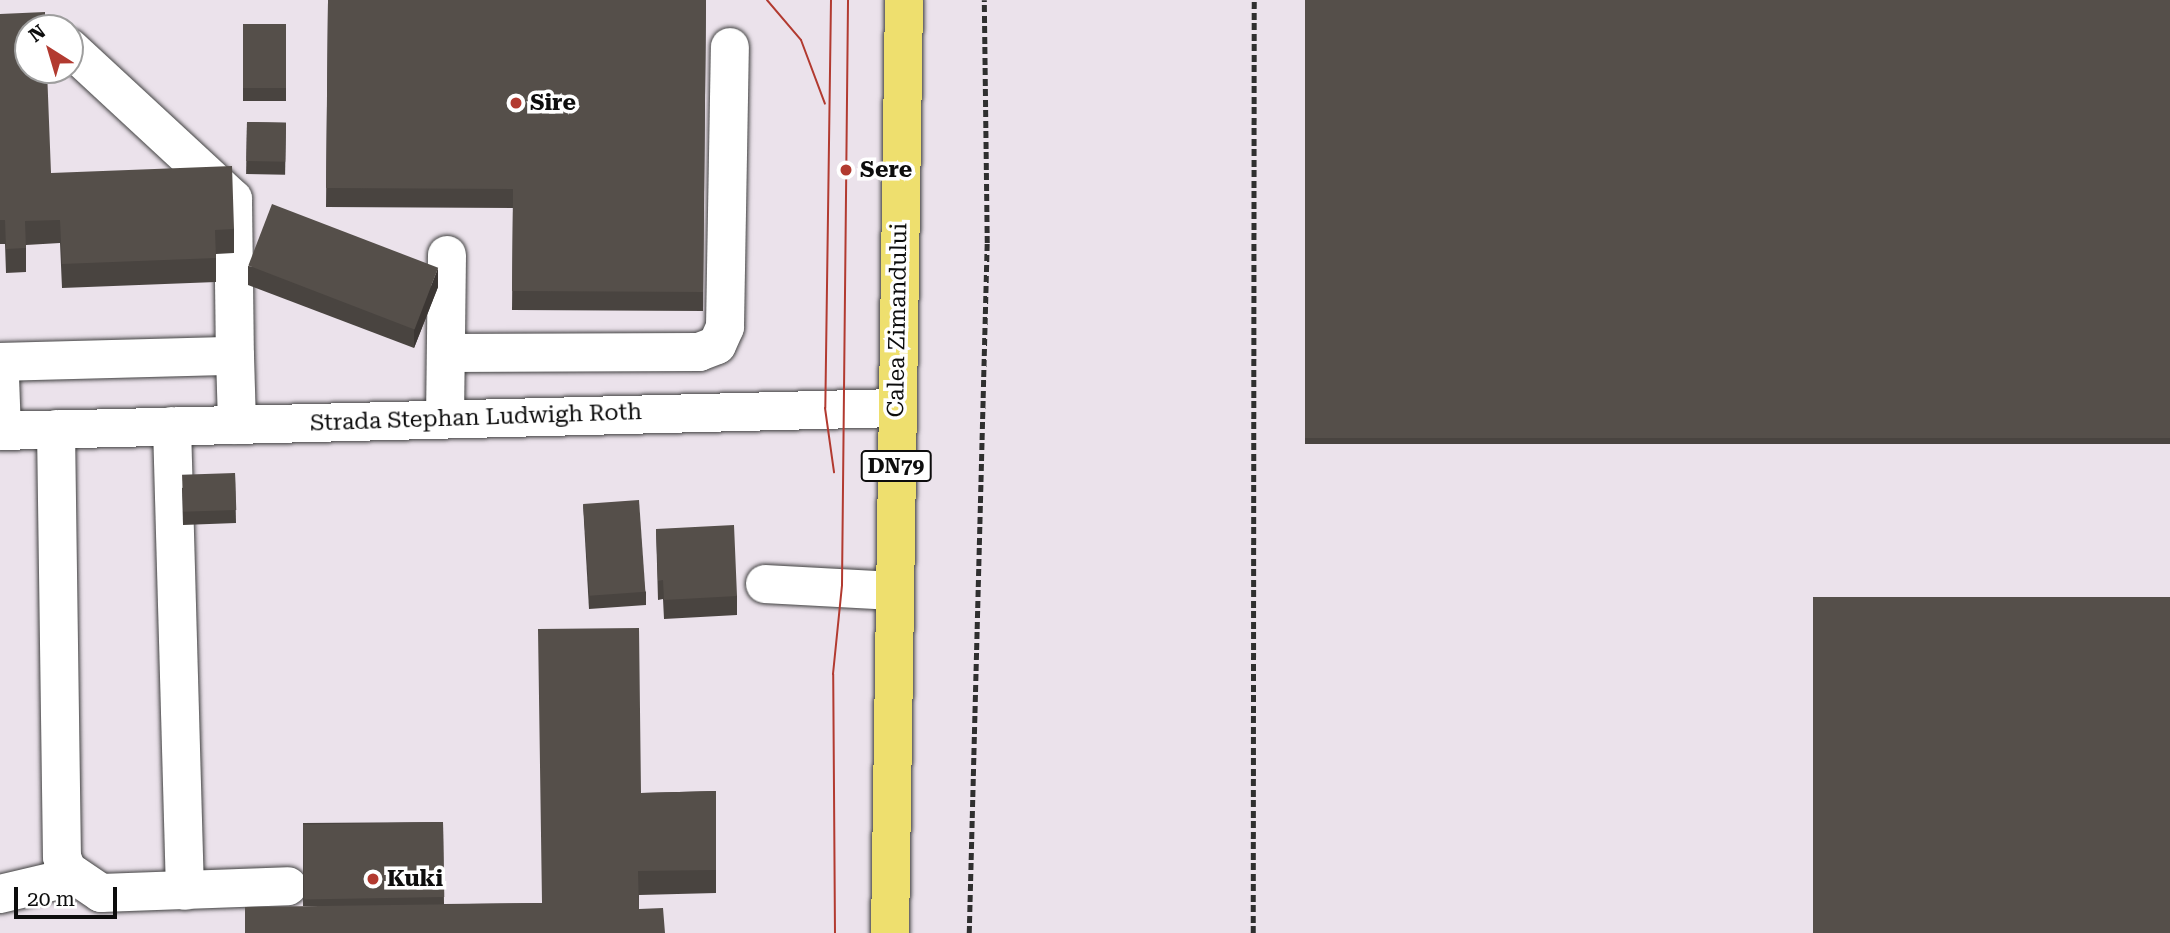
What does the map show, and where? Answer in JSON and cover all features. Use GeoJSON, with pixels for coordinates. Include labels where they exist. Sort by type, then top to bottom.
{"type":"FeatureCollection","features":[{"type":"Feature","properties":{"kind":"main road","name":"Calea Zimandului"},"geometry":{"type":"LineString","coordinates":[[890,933],[904,0]]}},
{"type":"Feature","properties":{"kind":"street"},"geometry":{"type":"LineString","coordinates":[[446,353],[699,352],[717,345],[725,327],[730,47]]}},
{"type":"Feature","properties":{"kind":"street"},"geometry":{"type":"LineString","coordinates":[[84,61],[235,204],[237,425]]}},
{"type":"Feature","properties":{"kind":"street"},"geometry":{"type":"LineString","coordinates":[[444,419],[447,255]]}},
{"type":"Feature","properties":{"kind":"street"},"geometry":{"type":"LineString","coordinates":[[0,362],[235,356]]}},
{"type":"Feature","properties":{"kind":"street"},"geometry":{"type":"LineString","coordinates":[[0,377],[1,431]]}},
{"type":"Feature","properties":{"kind":"street","name":"Strada Stephan Ludwigh Roth"},"geometry":{"type":"LineString","coordinates":[[1,431],[897,408]]}},
{"type":"Feature","properties":{"kind":"street"},"geometry":{"type":"LineString","coordinates":[[172,426],[185,891]]}},
{"type":"Feature","properties":{"kind":"street"},"geometry":{"type":"LineString","coordinates":[[56,429],[62,857],[72,877],[101,893],[288,886]]}},
{"type":"Feature","properties":{"kind":"street"},"geometry":{"type":"LineString","coordinates":[[765,584],[894,591]]}},
{"type":"Feature","properties":{"kind":"street"},"geometry":{"type":"LineString","coordinates":[[0,894],[72,877]]}},
{"type":"Feature","properties":{"kind":"path"},"geometry":{"type":"LineString","coordinates":[[969,933],[987,243],[984,0]]}},
{"type":"Feature","properties":{"kind":"path"},"geometry":{"type":"LineString","coordinates":[[1253,933],[1254,0]]}},
{"type":"Feature","properties":{"kind":"shaded area"},"geometry":{"type":"Polygon","coordinates":[[[0,0],[2170,0],[2170,933],[0,933],[0,0]]]}},
{"type":"Feature","properties":{"kind":"building","name":"Sire"},"geometry":{"type":"Polygon","coordinates":[[[328,0],[706,0],[703,292],[512,291],[513,189],[326,188],[328,0]]]}},
{"type":"Feature","properties":{"kind":"building"},"geometry":{"type":"Polygon","coordinates":[[[1305,0],[2170,0],[2170,438],[1305,438],[1305,0]]]}},
{"type":"Feature","properties":{"kind":"building"},"geometry":{"type":"Polygon","coordinates":[[[45,12],[14,14],[14,84],[48,84],[51,173],[232,166],[234,229],[215,230],[216,258],[62,264],[60,220],[25,221],[26,248],[6,249],[5,220],[0,220],[0,14],[45,12]]]}},
{"type":"Feature","properties":{"kind":"building"},"geometry":{"type":"Polygon","coordinates":[[[243,24],[286,24],[286,88],[243,88],[243,24]]]}},
{"type":"Feature","properties":{"kind":"building"},"geometry":{"type":"Polygon","coordinates":[[[247,122],[286,123],[285,162],[246,161],[247,122]]]}},
{"type":"Feature","properties":{"kind":"building"},"geometry":{"type":"Polygon","coordinates":[[[272,204],[438,268],[415,329],[248,266],[272,204]]]}},
{"type":"Feature","properties":{"kind":"building"},"geometry":{"type":"Polygon","coordinates":[[[235,473],[236,510],[183,512],[182,475],[235,473]]]}},
{"type":"Feature","properties":{"kind":"building"},"geometry":{"type":"Polygon","coordinates":[[[639,500],[645,592],[590,596],[583,504],[639,500]]]}},
{"type":"Feature","properties":{"kind":"building"},"geometry":{"type":"Polygon","coordinates":[[[734,525],[737,596],[664,600],[663,580],[658,581],[656,529],[734,525]]]}},
{"type":"Feature","properties":{"kind":"building"},"geometry":{"type":"Polygon","coordinates":[[[1813,597],[2170,597],[2170,933],[1813,933],[1813,597]]]}},
{"type":"Feature","properties":{"kind":"building"},"geometry":{"type":"Polygon","coordinates":[[[639,628],[641,793],[716,791],[716,870],[638,871],[639,909],[663,908],[665,933],[245,933],[245,907],[542,903],[538,629],[639,628]]]}},
{"type":"Feature","properties":{"kind":"building","name":"Kuki"},"geometry":{"type":"Polygon","coordinates":[[[443,822],[444,897],[304,899],[303,824],[443,822]]]}},
{"type":"Feature","properties":{"kind":"tram line"},"geometry":{"type":"LineString","coordinates":[[767,0],[801,40],[825,104]]}},
{"type":"Feature","properties":{"kind":"tram line"},"geometry":{"type":"LineString","coordinates":[[831,0],[825,408],[834,472]]}},
{"type":"Feature","properties":{"kind":"tram line"},"geometry":{"type":"LineString","coordinates":[[835,933],[833,674],[842,585],[848,0]]}},
{"type":"Feature","properties":{"kind":"place","name":"Sire"},"geometry":{"type":"Point","coordinates":[516,103]}},
{"type":"Feature","properties":{"kind":"place","name":"Sere"},"geometry":{"type":"Point","coordinates":[846,170]}},
{"type":"Feature","properties":{"kind":"place","name":"Kuki"},"geometry":{"type":"Point","coordinates":[373,879]}}]}
